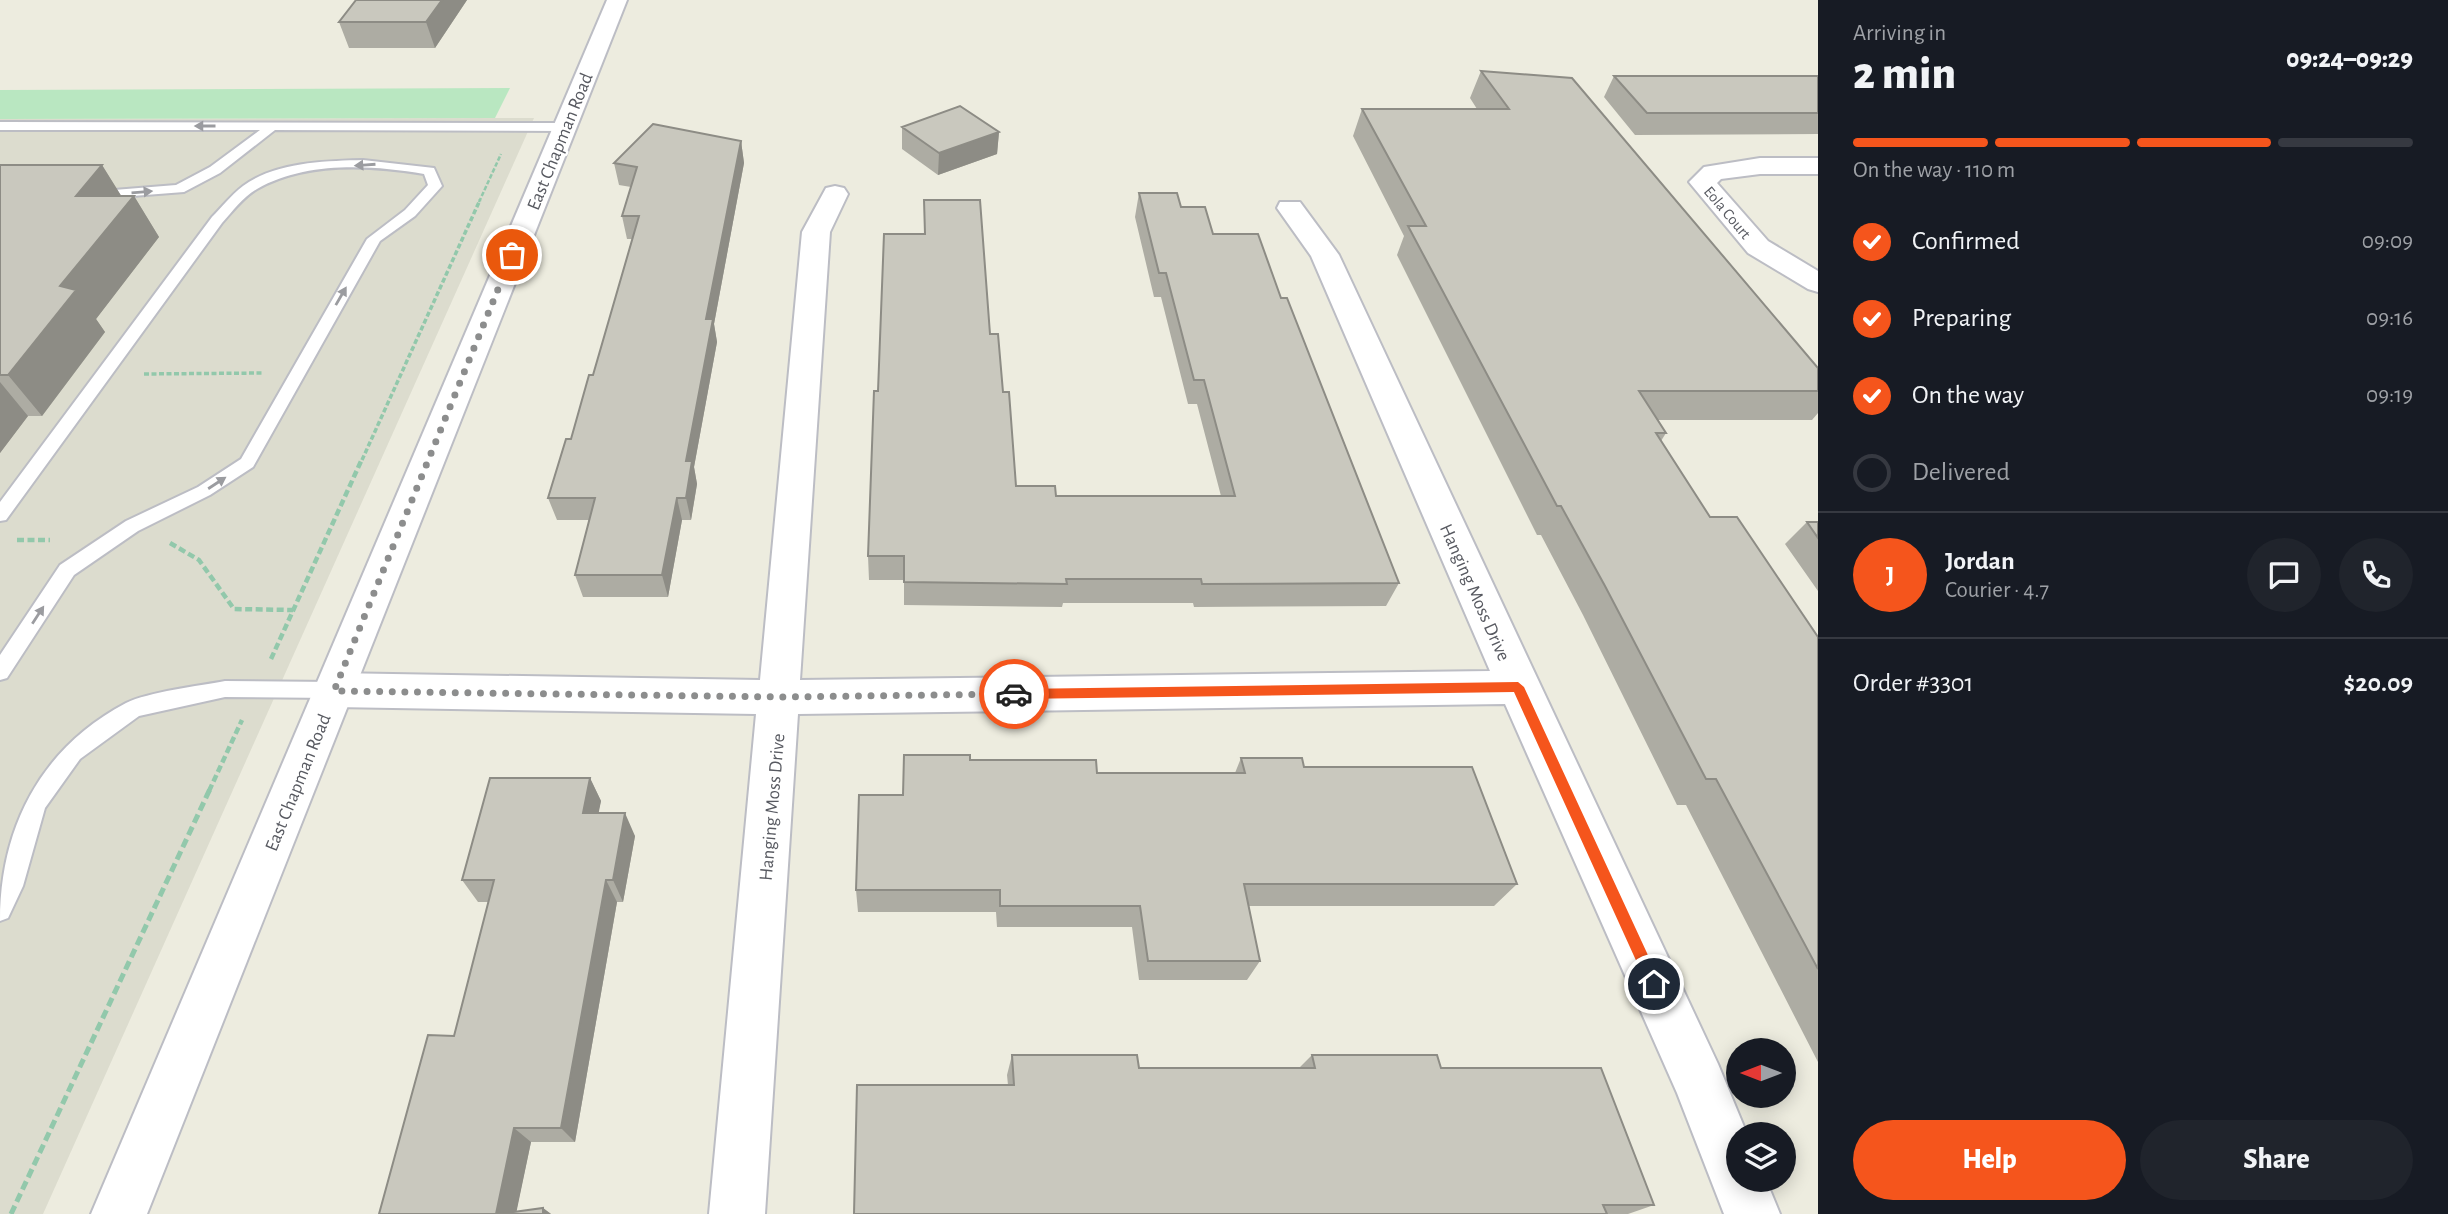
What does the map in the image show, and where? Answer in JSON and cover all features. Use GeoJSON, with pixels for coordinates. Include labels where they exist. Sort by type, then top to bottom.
{"type":"FeatureCollection","features":[{"type":"Feature","properties":{"kind":"street","name":"East Chapman Road"},"geometry":{"type":"LineString","coordinates":[[119,1214],[617,0]]}},
{"type":"Feature","properties":{"kind":"street","name":"Eola Court"},"geometry":{"type":"LineString","coordinates":[[1818,166],[1760,166],[1713,172],[1702,183],[1758,247],[1818,283]]}},
{"type":"Feature","properties":{"kind":"street","name":"Hanging Moss Drive"},"geometry":{"type":"LineString","coordinates":[[737,1214],[816,232],[835,194]]}},
{"type":"Feature","properties":{"kind":"street","name":"Hanging Moss Drive"},"geometry":{"type":"LineString","coordinates":[[1290,208],[1325,255],[1699,1083],[1752,1214]]}},
{"type":"Feature","properties":{"kind":"street"},"geometry":{"type":"LineString","coordinates":[[334,691],[780,697],[1518,687]]}},
{"type":"Feature","properties":{"kind":"lane"},"geometry":{"type":"LineString","coordinates":[[0,126],[565,127]]}},
{"type":"Feature","properties":{"kind":"lane"},"geometry":{"type":"LineString","coordinates":[[75,195],[178,189],[215,170],[273,126]]}},
{"type":"Feature","properties":{"kind":"lane"},"geometry":{"type":"LineString","coordinates":[[0,515],[217,220],[251,187],[295,169],[392,163],[429,171],[435,186],[410,213],[374,239],[247,463],[204,491],[132,526],[67,570],[0,672]]}},
{"type":"Feature","properties":{"kind":"lane"},"geometry":{"type":"LineString","coordinates":[[0,910],[11,887],[35,804],[72,752],[134,709],[225,689],[334,691]]}},
{"type":"Feature","properties":{"kind":"path"},"geometry":{"type":"LineString","coordinates":[[104,374],[297,373]]}},
{"type":"Feature","properties":{"kind":"path"},"geometry":{"type":"LineString","coordinates":[[13,541],[153,539],[183,546],[215,580],[234,609],[293,610]]}},
{"type":"Feature","properties":{"kind":"shaded area"},"geometry":{"type":"Polygon","coordinates":[[[534,118],[43,1214],[0,1214],[0,119],[534,118]]]}},
{"type":"Feature","properties":{"kind":"green space"},"geometry":{"type":"Polygon","coordinates":[[[510,88],[495,118],[0,119],[0,90],[510,88]]]}},
{"type":"Feature","properties":{"kind":"building"},"geometry":{"type":"Polygon","coordinates":[[[356,0],[442,0],[426,22],[339,22],[356,0]]]}},
{"type":"Feature","properties":{"kind":"building"},"geometry":{"type":"Polygon","coordinates":[[[1481,71],[1572,78],[1818,368],[1818,391],[1639,391],[1666,433],[1656,433],[1710,517],[1737,517],[1818,637],[1818,969],[1716,779],[1706,779],[1605,586],[1561,506],[1557,506],[1408,226],[1426,226],[1362,109],[1509,109],[1481,71]]]}},
{"type":"Feature","properties":{"kind":"building"},"geometry":{"type":"Polygon","coordinates":[[[1614,76],[1818,76],[1818,113],[1647,113],[1614,76]]]}},
{"type":"Feature","properties":{"kind":"building"},"geometry":{"type":"Polygon","coordinates":[[[960,106],[999,132],[939,153],[902,127],[960,106]]]}},
{"type":"Feature","properties":{"kind":"building"},"geometry":{"type":"Polygon","coordinates":[[[653,124],[741,141],[706,319],[713,319],[686,461],[692,461],[686,498],[677,498],[662,575],[575,575],[595,498],[548,498],[566,439],[571,439],[589,375],[593,375],[639,216],[622,216],[637,167],[614,163],[653,124]]]}},
{"type":"Feature","properties":{"kind":"building"},"geometry":{"type":"Polygon","coordinates":[[[0,165],[102,165],[76,196],[134,196],[60,286],[76,290],[8,375],[0,375],[0,165]]]}},
{"type":"Feature","properties":{"kind":"building"},"geometry":{"type":"Polygon","coordinates":[[[1139,193],[1177,193],[1181,207],[1205,207],[1213,234],[1258,234],[1281,298],[1287,298],[1399,583],[1202,584],[1201,579],[1066,579],[1067,584],[904,582],[904,556],[868,556],[874,391],[878,391],[884,234],[925,234],[924,200],[980,200],[990,334],[998,334],[1003,392],[1009,392],[1016,486],[1055,486],[1056,496],[1235,496],[1204,380],[1194,380],[1166,273],[1159,273],[1139,193]]]}},
{"type":"Feature","properties":{"kind":"building"},"geometry":{"type":"Polygon","coordinates":[[[1807,522],[1818,522],[1818,538],[1807,522]]]}},
{"type":"Feature","properties":{"kind":"building"},"geometry":{"type":"Polygon","coordinates":[[[904,755],[970,755],[970,760],[1096,760],[1097,773],[1245,773],[1241,758],[1302,758],[1304,767],[1472,767],[1517,884],[1244,884],[1260,961],[1148,961],[1140,906],[1000,906],[1000,890],[856,890],[859,795],[903,795],[904,755]]]}},
{"type":"Feature","properties":{"kind":"building"},"geometry":{"type":"Polygon","coordinates":[[[490,778],[590,778],[583,813],[625,813],[613,880],[606,880],[561,1128],[514,1128],[496,1214],[379,1214],[428,1035],[454,1036],[494,880],[462,880],[490,778]]]}},
{"type":"Feature","properties":{"kind":"building"},"geometry":{"type":"Polygon","coordinates":[[[1012,1055],[1137,1055],[1139,1068],[1315,1068],[1312,1055],[1437,1055],[1441,1068],[1601,1068],[1654,1205],[1603,1205],[1607,1214],[854,1214],[857,1085],[1014,1085],[1012,1055]]]}},
{"type":"Feature","properties":{"kind":"building"},"geometry":{"type":"Polygon","coordinates":[[[543,1208],[543,1214],[498,1214],[543,1208]]]}},
{"type":"Feature","properties":{"kind":"way so far"},"geometry":{"type":"LineString","coordinates":[[512,255],[334,691],[780,697],[1014,694]]}},
{"type":"Feature","properties":{"kind":"route"},"geometry":{"type":"LineString","coordinates":[[1014,694],[1518,687],[1654,984]]}}]}
